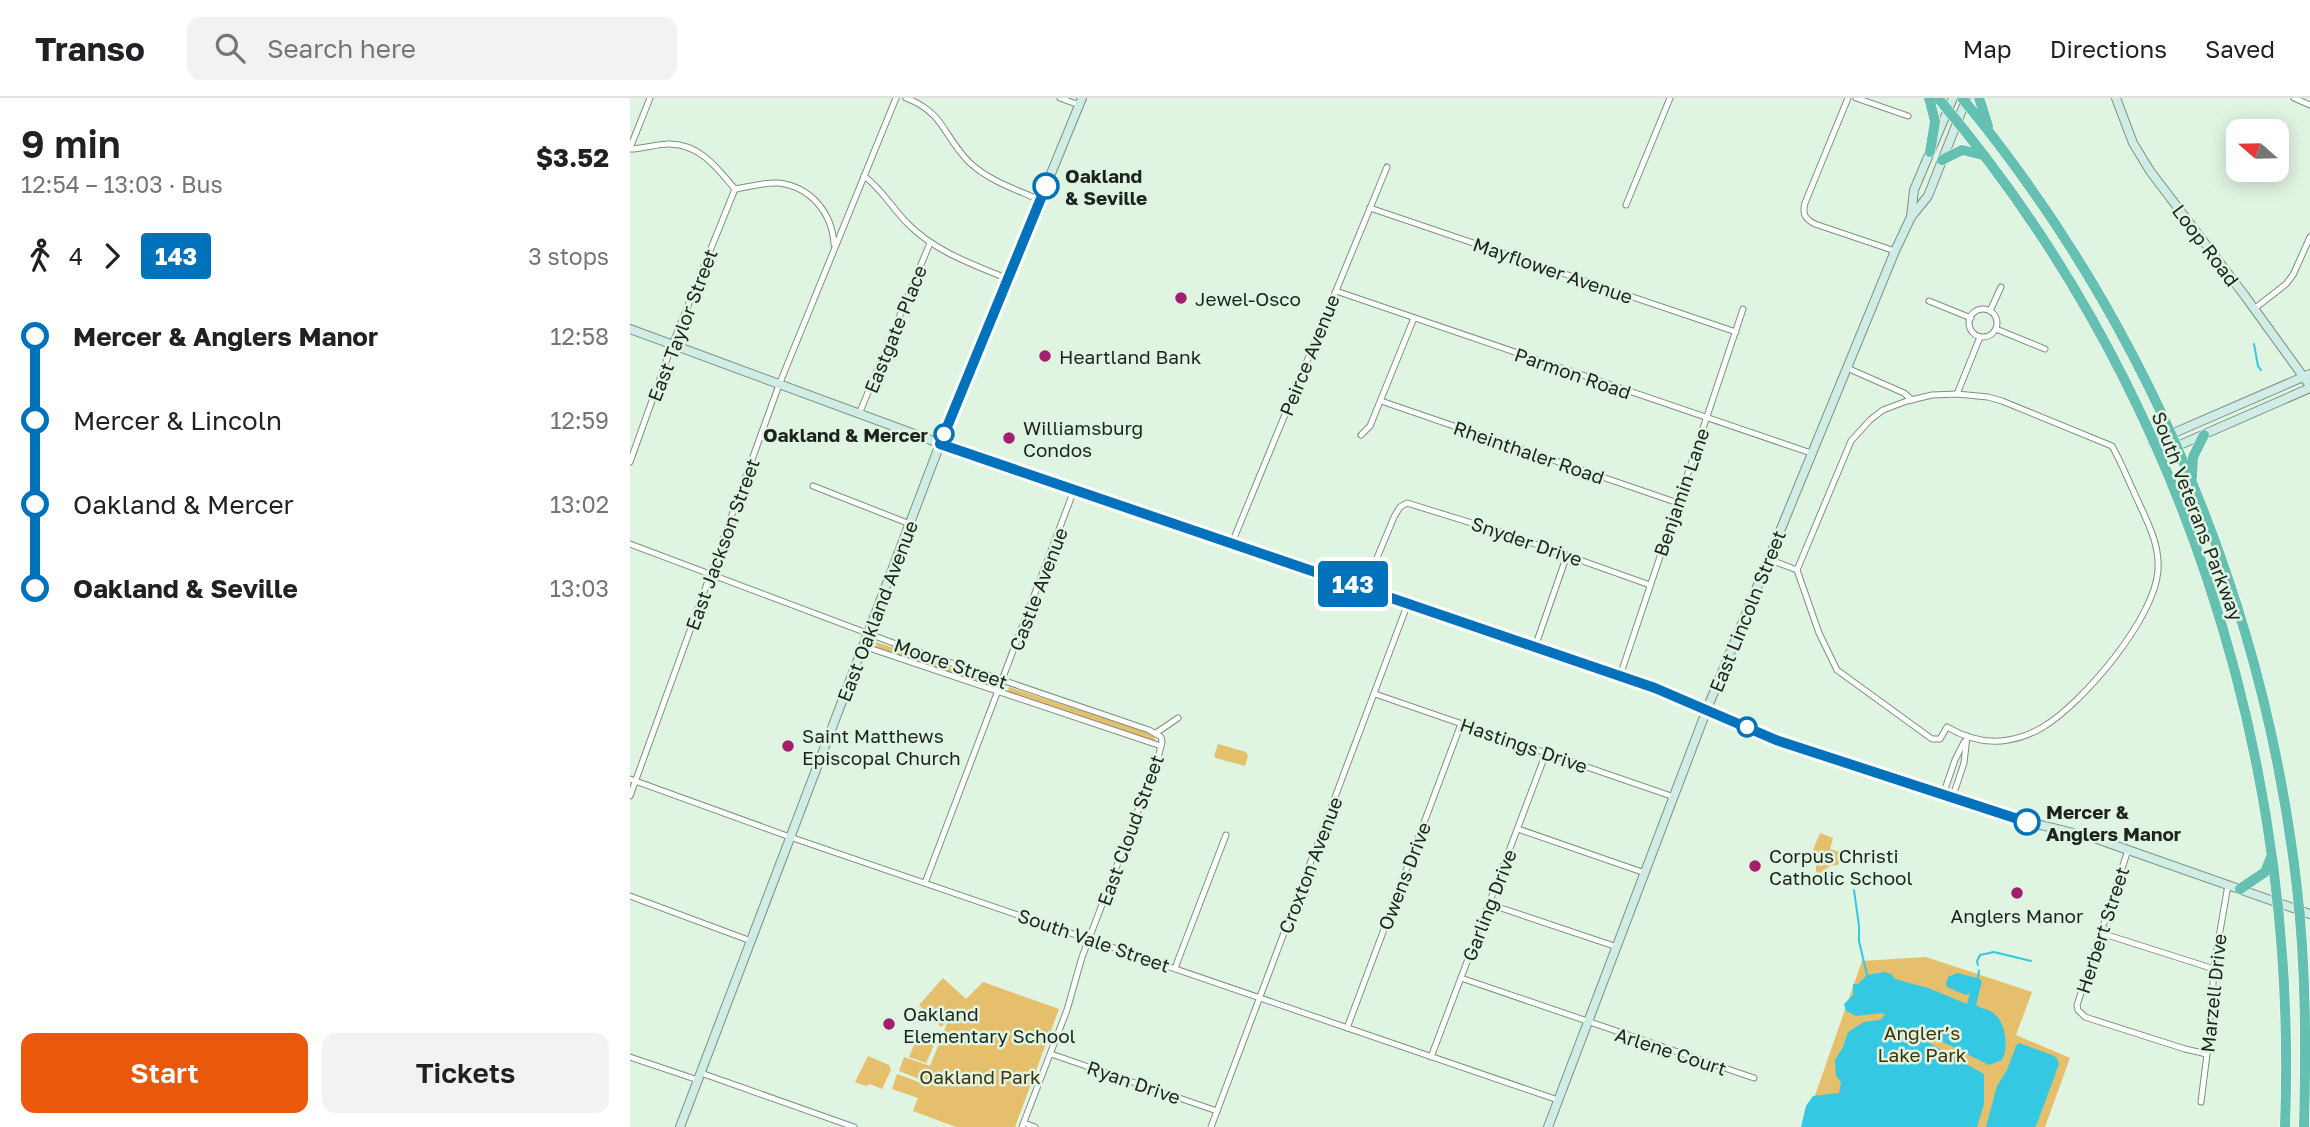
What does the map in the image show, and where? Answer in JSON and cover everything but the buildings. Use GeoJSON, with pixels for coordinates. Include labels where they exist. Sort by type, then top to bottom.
{"type":"FeatureCollection","features":[{"type":"Feature","properties":{"kind":"highway"},"geometry":{"type":"LineString","coordinates":[[1929,98],[1935,121],[1930,152]]}},
{"type":"Feature","properties":{"kind":"highway","name":"South Veterans Parkway"},"geometry":{"type":"LineString","coordinates":[[1938,98],[2037,229],[2081,301],[2129,390],[2159,454],[2200,559],[2227,640],[2251,733],[2272,853],[2279,902],[2287,1044],[2285,1127]]}},
{"type":"Feature","properties":{"kind":"highway"},"geometry":{"type":"LineString","coordinates":[[1979,98],[1991,133]]}},
{"type":"Feature","properties":{"kind":"highway","name":"South Veterans Parkway"},"geometry":{"type":"LineString","coordinates":[[1965,99],[2045,207],[2124,339],[2192,481],[2231,586],[2261,694],[2279,778],[2299,910],[2306,1040],[2304,1127]]}},
{"type":"Feature","properties":{"kind":"highway"},"geometry":{"type":"LineString","coordinates":[[1942,160],[1962,150],[1983,155]]}},
{"type":"Feature","properties":{"kind":"highway"},"geometry":{"type":"LineString","coordinates":[[2192,481],[2193,457],[2204,435]]}},
{"type":"Feature","properties":{"kind":"highway"},"geometry":{"type":"LineString","coordinates":[[2240,889],[2265,872],[2272,853]]}},
{"type":"Feature","properties":{"kind":"highway"},"geometry":{"type":"LineString","coordinates":[[2304,972],[2310,951]]}},
{"type":"Feature","properties":{"kind":"main road","name":"East Lincoln Street"},"geometry":{"type":"LineString","coordinates":[[1911,217],[1914,190],[1953,98]]}},
{"type":"Feature","properties":{"kind":"main road","name":"Loop Road"},"geometry":{"type":"LineString","coordinates":[[2116,98],[2124,124],[2143,160],[2254,309],[2307,375],[2310,387]]}},
{"type":"Feature","properties":{"kind":"main road","name":"East Lincoln Street"},"geometry":{"type":"LineString","coordinates":[[1548,1127],[1707,709],[1895,251],[1911,217],[1928,196],[1965,99]]}},
{"type":"Feature","properties":{"kind":"main road","name":"East Oakland Avenue"},"geometry":{"type":"LineString","coordinates":[[680,1127],[940,444],[1080,102]]}},
{"type":"Feature","properties":{"kind":"main road"},"geometry":{"type":"LineString","coordinates":[[630,329],[940,444],[1620,676],[1707,709],[1776,740],[2004,816],[2073,831],[2310,914]]}},
{"type":"Feature","properties":{"kind":"main road"},"geometry":{"type":"LineString","coordinates":[[2153,442],[2307,375]]}},
{"type":"Feature","properties":{"kind":"main road"},"geometry":{"type":"LineString","coordinates":[[2159,454],[2310,387]]}},
{"type":"Feature","properties":{"kind":"street"},"geometry":{"type":"LineString","coordinates":[[650,98],[630,148],[668,144],[691,148],[708,159],[735,189],[779,183],[804,192],[815,200],[827,216],[834,248]]}},
{"type":"Feature","properties":{"kind":"street","name":"East Jackson Street"},"geometry":{"type":"LineString","coordinates":[[630,796],[633,780],[779,385],[896,98]]}},
{"type":"Feature","properties":{"kind":"street"},"geometry":{"type":"LineString","coordinates":[[905,98],[931,111],[963,155],[988,177],[1040,200]]}},
{"type":"Feature","properties":{"kind":"street"},"geometry":{"type":"LineString","coordinates":[[1060,98],[1080,102]]}},
{"type":"Feature","properties":{"kind":"street"},"geometry":{"type":"LineString","coordinates":[[1626,205],[1670,98]]}},
{"type":"Feature","properties":{"kind":"street"},"geometry":{"type":"LineString","coordinates":[[1848,98],[1805,203],[1804,212],[1807,219],[1815,224],[1895,251]]}},
{"type":"Feature","properties":{"kind":"street"},"geometry":{"type":"LineString","coordinates":[[1856,98],[1908,116]]}},
{"type":"Feature","properties":{"kind":"street"},"geometry":{"type":"LineString","coordinates":[[2294,98],[2310,105]]}},
{"type":"Feature","properties":{"kind":"street","name":"Peirce Avenue"},"geometry":{"type":"LineString","coordinates":[[1232,543],[1387,167]]}},
{"type":"Feature","properties":{"kind":"street"},"geometry":{"type":"LineString","coordinates":[[864,176],[878,186],[905,221],[930,243],[956,258],[1008,279]]}},
{"type":"Feature","properties":{"kind":"street","name":"East Taylor Street"},"geometry":{"type":"LineString","coordinates":[[630,462],[672,345],[735,189]]}},
{"type":"Feature","properties":{"kind":"street","name":"Mayflower Avenue"},"geometry":{"type":"LineString","coordinates":[[1370,208],[1736,332]]}},
{"type":"Feature","properties":{"kind":"street"},"geometry":{"type":"LineString","coordinates":[[2254,309],[2286,284],[2293,275],[2310,237]]}},
{"type":"Feature","properties":{"kind":"street","name":"Eastgate Place"},"geometry":{"type":"LineString","coordinates":[[859,414],[930,243]]}},
{"type":"Feature","properties":{"kind":"street"},"geometry":{"type":"LineString","coordinates":[[1990,312],[2001,287]]}},
{"type":"Feature","properties":{"kind":"street","name":"Parmon Road"},"geometry":{"type":"LineString","coordinates":[[1336,291],[1811,453]]}},
{"type":"Feature","properties":{"kind":"street"},"geometry":{"type":"LineString","coordinates":[[1929,301],[1970,318]]}},
{"type":"Feature","properties":{"kind":"street","name":"Benjamin Lane"},"geometry":{"type":"LineString","coordinates":[[1620,676],[1744,309]]}},
{"type":"Feature","properties":{"kind":"street"},"geometry":{"type":"LineString","coordinates":[[1981,310],[1990,312],[1996,317],[1996,329],[1991,335],[1975,335],[1970,327],[1970,318],[1981,310]]}},
{"type":"Feature","properties":{"kind":"street"},"geometry":{"type":"LineString","coordinates":[[1361,435],[1370,426],[1414,318]]}},
{"type":"Feature","properties":{"kind":"street"},"geometry":{"type":"LineString","coordinates":[[1996,329],[2045,349]]}},
{"type":"Feature","properties":{"kind":"street"},"geometry":{"type":"LineString","coordinates":[[1957,394],[1980,337]]}},
{"type":"Feature","properties":{"kind":"street"},"geometry":{"type":"LineString","coordinates":[[1847,368],[1904,393],[1912,400]]}},
{"type":"Feature","properties":{"kind":"street"},"geometry":{"type":"LineString","coordinates":[[1957,394],[1988,397],[2112,446],[2154,538],[2159,558],[2158,578],[2153,596],[2132,632],[2101,674],[2075,701],[2046,725],[2017,738],[1992,742],[1947,727],[1940,738],[1932,739],[1837,670],[1819,633],[1797,570],[1852,441],[1870,420],[1883,410],[1912,400],[1932,395],[1957,394]]}},
{"type":"Feature","properties":{"kind":"street","name":"Rheinthaler Road"},"geometry":{"type":"LineString","coordinates":[[1381,401],[1678,503]]}},
{"type":"Feature","properties":{"kind":"street"},"geometry":{"type":"LineString","coordinates":[[813,486],[910,524]]}},
{"type":"Feature","properties":{"kind":"street","name":"Castle Avenue"},"geometry":{"type":"LineString","coordinates":[[925,883],[1074,490]]}},
{"type":"Feature","properties":{"kind":"street","name":"Snyder Drive"},"geometry":{"type":"LineString","coordinates":[[1364,589],[1394,517],[1403,504],[1415,504],[1650,584]]}},
{"type":"Feature","properties":{"kind":"street","name":"Moore Street"},"geometry":{"type":"LineString","coordinates":[[630,544],[868,634],[1156,733]]}},
{"type":"Feature","properties":{"kind":"street"},"geometry":{"type":"LineString","coordinates":[[1535,647],[1567,555]]}},
{"type":"Feature","properties":{"kind":"street"},"geometry":{"type":"LineString","coordinates":[[1768,559],[1797,570]]}},
{"type":"Feature","properties":{"kind":"street","name":"Croxton Avenue"},"geometry":{"type":"LineString","coordinates":[[1211,1127],[1408,604]]}},
{"type":"Feature","properties":{"kind":"street","name":"Moore Street"},"geometry":{"type":"LineString","coordinates":[[863,646],[1161,746]]}},
{"type":"Feature","properties":{"kind":"street","name":"Hastings Drive"},"geometry":{"type":"LineString","coordinates":[[1375,694],[1674,797]]}},
{"type":"Feature","properties":{"kind":"street"},"geometry":{"type":"LineString","coordinates":[[1156,733],[1178,718]]}},
{"type":"Feature","properties":{"kind":"street","name":"Owens Drive"},"geometry":{"type":"LineString","coordinates":[[1347,1028],[1461,724]]}},
{"type":"Feature","properties":{"kind":"street","name":"East Cloud Street"},"geometry":{"type":"LineString","coordinates":[[1023,1125],[1158,758],[1162,740],[1156,733]]}},
{"type":"Feature","properties":{"kind":"street"},"geometry":{"type":"LineString","coordinates":[[1943,795],[1955,760],[1968,736]]}},
{"type":"Feature","properties":{"kind":"street"},"geometry":{"type":"LineString","coordinates":[[1952,799],[1964,763],[1968,736]]}},
{"type":"Feature","properties":{"kind":"street","name":"Garling Drive"},"geometry":{"type":"LineString","coordinates":[[1432,1057],[1546,753]]}},
{"type":"Feature","properties":{"kind":"street","name":"South Vale Street"},"geometry":{"type":"LineString","coordinates":[[633,780],[790,838],[1558,1100]]}},
{"type":"Feature","properties":{"kind":"street"},"geometry":{"type":"LineString","coordinates":[[1518,829],[1645,873]]}},
{"type":"Feature","properties":{"kind":"street"},"geometry":{"type":"LineString","coordinates":[[1175,968],[1226,835]]}},
{"type":"Feature","properties":{"kind":"street","name":"Herbert Street"},"geometry":{"type":"LineString","coordinates":[[2128,850],[2077,1004],[2078,1010],[2085,1017],[2207,1054]]}},
{"type":"Feature","properties":{"kind":"street","name":"Marzell Drive"},"geometry":{"type":"LineString","coordinates":[[2201,1102],[2214,969],[2228,885]]}},
{"type":"Feature","properties":{"kind":"street"},"geometry":{"type":"LineString","coordinates":[[630,896],[751,941]]}},
{"type":"Feature","properties":{"kind":"street"},"geometry":{"type":"LineString","coordinates":[[1489,904],[1617,947]]}},
{"type":"Feature","properties":{"kind":"street"},"geometry":{"type":"LineString","coordinates":[[2101,933],[2214,969]]}},
{"type":"Feature","properties":{"kind":"street","name":"Arlene Court"},"geometry":{"type":"LineString","coordinates":[[1461,978],[1754,1078]]}},
{"type":"Feature","properties":{"kind":"street","name":"Ryan Drive"},"geometry":{"type":"LineString","coordinates":[[1051,1054],[1217,1111]]}},
{"type":"Feature","properties":{"kind":"street"},"geometry":{"type":"LineString","coordinates":[[630,1057],[699,1076],[854,1127]]}},
{"type":"Feature","properties":{"kind":"street"},"geometry":{"type":"LineString","coordinates":[[1023,1125],[1034,1127]]}},
{"type":"Feature","properties":{"kind":"green space"},"geometry":{"type":"Polygon","coordinates":[[[876,642],[992,680],[993,684],[988,686],[876,647],[876,642]]]}},
{"type":"Feature","properties":{"kind":"green space"},"geometry":{"type":"Polygon","coordinates":[[[1009,687],[1153,734],[1155,740],[1009,693],[1009,687]]]}},
{"type":"Feature","properties":{"kind":"green space"},"geometry":{"type":"Polygon","coordinates":[[[1218,744],[1246,752],[1248,755],[1245,766],[1216,758],[1214,756],[1218,744]]]}},
{"type":"Feature","properties":{"kind":"green space"},"geometry":{"type":"Polygon","coordinates":[[[1820,833],[1833,838],[1830,849],[1840,852],[1841,856],[1838,865],[1830,866],[1819,874],[1816,872],[1813,850],[1820,833]]]}},
{"type":"Feature","properties":{"kind":"green space","name":"Angler’s Lake Park"},"geometry":{"type":"Polygon","coordinates":[[[1926,957],[2032,992],[2016,1035],[2070,1058],[2045,1127],[1804,1127],[1862,961],[1926,957]]]}},
{"type":"Feature","properties":{"kind":"green space","name":"Oakland Park"},"geometry":{"type":"Polygon","coordinates":[[[943,978],[966,999],[983,982],[1059,1009],[1015,1127],[956,1127],[913,1111],[918,1098],[892,1089],[897,1074],[924,1084],[924,1081],[899,1071],[904,1057],[930,1066],[948,1021],[941,1027],[919,1005],[943,978]]]}},
{"type":"Feature","properties":{"kind":"green space"},"geometry":{"type":"Polygon","coordinates":[[[917,1038],[934,1045],[926,1063],[909,1057],[917,1038]]]}},
{"type":"Feature","properties":{"kind":"green space"},"geometry":{"type":"Polygon","coordinates":[[[868,1056],[889,1065],[891,1070],[882,1089],[855,1082],[868,1056]]]}},
{"type":"Feature","properties":{"kind":"water","name":"Angler’s Lake Park"},"geometry":{"type":"Polygon","coordinates":[[[1978,969],[1979,979],[1982,981],[1976,1005],[1992,1012],[2000,1021],[2006,1041],[2002,1060],[1989,1065],[1927,1034],[1915,1034],[1984,1074],[1984,1104],[1977,1127],[1801,1127],[1806,1106],[1813,1096],[1839,1093],[1841,1082],[1836,1076],[1835,1060],[1848,1032],[1864,1022],[1880,1020],[1885,1015],[1882,1013],[1856,1016],[1846,1011],[1844,1004],[1853,995],[1853,984],[1858,984],[1867,975],[1884,972],[1895,979],[1928,988],[1967,1004],[1970,993],[1966,995],[1947,987],[1948,977],[1957,973],[1977,978],[1978,969]]]}},
{"type":"Feature","properties":{"kind":"water"},"geometry":{"type":"Polygon","coordinates":[[[2019,1043],[2052,1055],[2057,1058],[2059,1064],[2038,1121],[2035,1127],[1986,1127],[1997,1086],[2019,1043]]]}},
{"type":"Feature","properties":{"kind":"waterway"},"geometry":{"type":"LineString","coordinates":[[2254,344],[2261,370]]}},
{"type":"Feature","properties":{"kind":"waterway"},"geometry":{"type":"LineString","coordinates":[[1854,890],[1859,941],[1867,975]]}},
{"type":"Feature","properties":{"kind":"waterway"},"geometry":{"type":"LineString","coordinates":[[1978,965],[1980,955],[1994,952],[2031,961]]}},
{"type":"Feature","properties":{"kind":"bus line","name":"143"},"geometry":{"type":"LineString","coordinates":[[1046,186],[940,444],[1655,688],[1776,740],[2027,822]]}},
{"type":"Feature","properties":{"kind":"place","name":"Oakland & Seville"},"geometry":{"type":"Point","coordinates":[1046,186]}},
{"type":"Feature","properties":{"kind":"place","name":"Jewel-Osco"},"geometry":{"type":"Point","coordinates":[1181,298]}},
{"type":"Feature","properties":{"kind":"place","name":"Heartland Bank"},"geometry":{"type":"Point","coordinates":[1045,356]}},
{"type":"Feature","properties":{"kind":"place","name":"Oakland & Mercer"},"geometry":{"type":"Point","coordinates":[944,434]}},
{"type":"Feature","properties":{"kind":"place","name":"Williamsburg Condos"},"geometry":{"type":"Point","coordinates":[1009,438]}},
{"type":"Feature","properties":{"kind":"place","name":"Saint Matthews Episcopal Church"},"geometry":{"type":"Point","coordinates":[788,746]}},
{"type":"Feature","properties":{"kind":"place","name":"Mercer & Anglers Manor"},"geometry":{"type":"Point","coordinates":[2027,822]}},
{"type":"Feature","properties":{"kind":"place","name":"Corpus Christi Catholic School"},"geometry":{"type":"Point","coordinates":[1755,866]}},
{"type":"Feature","properties":{"kind":"place","name":"Anglers Manor"},"geometry":{"type":"Point","coordinates":[2017,893]}},
{"type":"Feature","properties":{"kind":"place","name":"Oakland Elementary School"},"geometry":{"type":"Point","coordinates":[889,1024]}}]}
